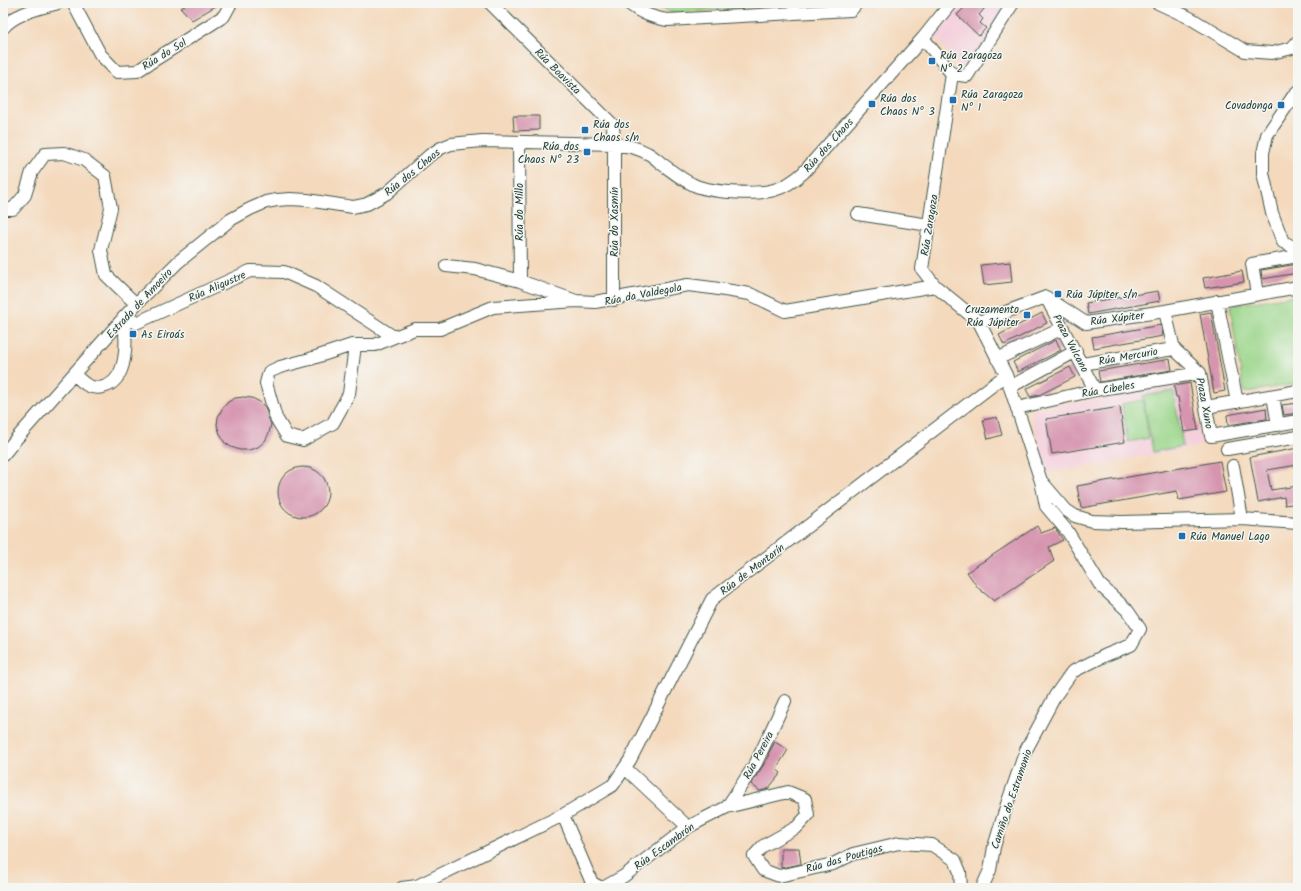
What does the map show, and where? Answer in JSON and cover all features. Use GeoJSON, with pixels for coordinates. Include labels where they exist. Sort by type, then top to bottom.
{"type":"FeatureCollection","features":[{"type":"Feature","properties":{"kind":"street"},"geometry":{"type":"LineString","coordinates":[[3,28],[5,25],[24,13],[58,3]]}},
{"type":"Feature","properties":{"kind":"street","name":"Rúa do Sol"},"geometry":{"type":"LineString","coordinates":[[73,3],[100,54],[117,72],[137,71],[224,16],[231,3]]}},
{"type":"Feature","properties":{"kind":"street","name":"Rúa Boavista"},"geometry":{"type":"LineString","coordinates":[[490,3],[613,125],[614,144]]}},
{"type":"Feature","properties":{"kind":"street"},"geometry":{"type":"LineString","coordinates":[[628,3],[636,10],[652,17],[667,20],[851,10],[857,3]]}},
{"type":"Feature","properties":{"kind":"street","name":"Rúa dos Chaos"},"geometry":{"type":"LineString","coordinates":[[307,200],[353,207],[368,204],[387,193],[430,155],[441,148],[451,144],[482,141],[614,144],[633,147],[648,153],[677,175],[694,185],[707,190],[752,192],[775,190],[798,178],[803,173],[923,38],[951,3]]}},
{"type":"Feature","properties":{"kind":"street"},"geometry":{"type":"LineString","coordinates":[[923,38],[952,74],[967,76],[1013,3]]}},
{"type":"Feature","properties":{"kind":"street"},"geometry":{"type":"LineString","coordinates":[[1160,4],[1190,18],[1245,51],[1272,53],[1292,48],[1298,41]]}},
{"type":"Feature","properties":{"kind":"street","name":"Rúa Zaragoza"},"geometry":{"type":"LineString","coordinates":[[952,74],[922,269],[935,286],[979,322],[1006,375],[1041,481]]}},
{"type":"Feature","properties":{"kind":"street"},"geometry":{"type":"LineString","coordinates":[[1298,91],[1267,135],[1263,153],[1263,172],[1272,213],[1283,242],[1298,249]]}},
{"type":"Feature","properties":{"kind":"street","name":"Rúa do Millo"},"geometry":{"type":"LineString","coordinates":[[519,142],[520,282]]}},
{"type":"Feature","properties":{"kind":"street","name":"Rúa do Xasmín"},"geometry":{"type":"LineString","coordinates":[[614,144],[614,300]]}},
{"type":"Feature","properties":{"kind":"street"},"geometry":{"type":"LineString","coordinates":[[3,209],[13,209],[25,195],[32,172],[45,154],[64,153],[84,160],[105,176],[111,208],[101,250],[106,275],[136,304]]}},
{"type":"Feature","properties":{"kind":"street","name":"Estrada de Amoeiro"},"geometry":{"type":"LineString","coordinates":[[3,455],[124,317],[178,262],[230,220],[250,209],[266,202],[277,200],[307,200]]}},
{"type":"Feature","properties":{"kind":"street"},"geometry":{"type":"LineString","coordinates":[[858,214],[929,225]]}},
{"type":"Feature","properties":{"kind":"street"},"geometry":{"type":"LineString","coordinates":[[1257,294],[1252,264],[1298,256]]}},
{"type":"Feature","properties":{"kind":"street","name":"Rúa da Valdegola"},"geometry":{"type":"LineString","coordinates":[[446,266],[475,269],[576,301],[596,302],[614,300],[688,285],[750,294],[785,311],[935,286]]}},
{"type":"Feature","properties":{"kind":"street","name":"Rúa Aligustre"},"geometry":{"type":"LineString","coordinates":[[124,317],[136,323],[250,271],[284,272],[316,286],[394,337]]}},
{"type":"Feature","properties":{"kind":"street","name":"Rúa Xúpiter"},"geometry":{"type":"LineString","coordinates":[[1046,296],[1086,323],[1165,311],[1298,287]]}},
{"type":"Feature","properties":{"kind":"street"},"geometry":{"type":"LineString","coordinates":[[979,322],[1046,296]]}},
{"type":"Feature","properties":{"kind":"street","name":"Praza Vulcano"},"geometry":{"type":"LineString","coordinates":[[1046,296],[1095,390]]}},
{"type":"Feature","properties":{"kind":"street"},"geometry":{"type":"LineString","coordinates":[[355,345],[349,394],[333,423],[303,440],[288,436],[276,418],[266,383],[269,372],[280,367],[352,345],[355,345],[376,346],[415,329],[440,329],[493,307],[576,301]]}},
{"type":"Feature","properties":{"kind":"street"},"geometry":{"type":"LineString","coordinates":[[1217,301],[1237,402]]}},
{"type":"Feature","properties":{"kind":"street"},"geometry":{"type":"LineString","coordinates":[[1165,311],[1174,349]]}},
{"type":"Feature","properties":{"kind":"street"},"geometry":{"type":"LineString","coordinates":[[74,374],[84,384],[92,388],[106,386],[114,382],[122,365],[125,347],[126,335],[124,317]]}},
{"type":"Feature","properties":{"kind":"street"},"geometry":{"type":"LineString","coordinates":[[997,359],[1063,328]]}},
{"type":"Feature","properties":{"kind":"street","name":"Rúa Mercurio"},"geometry":{"type":"LineString","coordinates":[[1082,364],[1174,349]]}},
{"type":"Feature","properties":{"kind":"street","name":"Praza Xuno"},"geometry":{"type":"LineString","coordinates":[[1174,349],[1200,373],[1211,436],[1278,425]]}},
{"type":"Feature","properties":{"kind":"street"},"geometry":{"type":"LineString","coordinates":[[1010,387],[1076,351]]}},
{"type":"Feature","properties":{"kind":"street","name":"Rúa Cibeles"},"geometry":{"type":"LineString","coordinates":[[1017,408],[1095,390],[1200,373]]}},
{"type":"Feature","properties":{"kind":"street","name":"Rúa de Montarín"},"geometry":{"type":"LineString","coordinates":[[402,888],[417,886],[563,815],[613,785],[630,760],[712,599],[1006,375]]}},
{"type":"Feature","properties":{"kind":"street"},"geometry":{"type":"LineString","coordinates":[[1206,407],[1298,391]]}},
{"type":"Feature","properties":{"kind":"street"},"geometry":{"type":"LineString","coordinates":[[1273,396],[1278,425],[1298,421]]}},
{"type":"Feature","properties":{"kind":"street"},"geometry":{"type":"LineString","coordinates":[[1227,449],[1298,437]]}},
{"type":"Feature","properties":{"kind":"street"},"geometry":{"type":"LineString","coordinates":[[1233,466],[1242,519]]}},
{"type":"Feature","properties":{"kind":"street"},"geometry":{"type":"LineString","coordinates":[[1041,481],[1066,510],[1075,516],[1092,521],[1110,522],[1242,519],[1298,523]]}},
{"type":"Feature","properties":{"kind":"street","name":"Camiño do Estramonio"},"geometry":{"type":"LineString","coordinates":[[982,888],[990,870],[994,847],[1026,750],[1054,696],[1072,672],[1130,645],[1140,629],[1127,610],[1100,585],[1068,532],[1046,506],[1041,481]]}},
{"type":"Feature","properties":{"kind":"street","name":"Rúa Pereira"},"geometry":{"type":"LineString","coordinates":[[727,807],[756,763],[785,701]]}},
{"type":"Feature","properties":{"kind":"street"},"geometry":{"type":"LineString","coordinates":[[625,768],[688,827]]}},
{"type":"Feature","properties":{"kind":"street","name":"Rúa das Poutigas"},"geometry":{"type":"LineString","coordinates":[[727,807],[788,792],[805,799],[808,815],[797,827],[763,846],[754,856],[763,870],[779,876],[833,864],[854,854],[899,843],[932,845],[955,860],[960,872],[961,888]]}},
{"type":"Feature","properties":{"kind":"street","name":"Rúa Escambrón"},"geometry":{"type":"LineString","coordinates":[[563,815],[592,883],[602,888],[624,876],[688,827],[727,807]]}},
{"type":"Feature","properties":{"kind":"shaded area"},"geometry":{"type":"Polygon","coordinates":[[[963,3],[1010,3],[964,71],[934,36],[963,3]]]}},
{"type":"Feature","properties":{"kind":"shaded area"},"geometry":{"type":"Polygon","coordinates":[[[1190,383],[1202,446],[1048,473],[1030,410],[1190,383]]]}},
{"type":"Feature","properties":{"kind":"green space"},"geometry":{"type":"Polygon","coordinates":[[[655,3],[825,3],[671,13],[655,3]]]}},
{"type":"Feature","properties":{"kind":"green space"},"geometry":{"type":"Polygon","coordinates":[[[1298,295],[1298,383],[1244,392],[1230,307],[1234,305],[1298,295]]]}},
{"type":"Feature","properties":{"kind":"green space"},"geometry":{"type":"Polygon","coordinates":[[[1173,391],[1183,446],[1153,452],[1143,396],[1173,391]]]}},
{"type":"Feature","properties":{"kind":"green space"},"geometry":{"type":"Polygon","coordinates":[[[1143,400],[1149,438],[1128,442],[1122,404],[1143,400]]]}},
{"type":"Feature","properties":{"kind":"building"},"geometry":{"type":"Polygon","coordinates":[[[189,3],[221,3],[192,20],[181,8],[189,3]]]}},
{"type":"Feature","properties":{"kind":"building"},"geometry":{"type":"Polygon","coordinates":[[[969,3],[989,3],[979,15],[983,19],[980,23],[986,28],[979,36],[957,15],[969,3]]]}},
{"type":"Feature","properties":{"kind":"building"},"geometry":{"type":"Polygon","coordinates":[[[513,116],[539,116],[539,130],[514,131],[513,116]]]}},
{"type":"Feature","properties":{"kind":"building"},"geometry":{"type":"Polygon","coordinates":[[[1010,262],[1012,282],[984,285],[981,265],[1010,262]]]}},
{"type":"Feature","properties":{"kind":"building"},"geometry":{"type":"Polygon","coordinates":[[[1298,264],[1298,273],[1262,279],[1261,270],[1298,264]]]}},
{"type":"Feature","properties":{"kind":"building"},"geometry":{"type":"Polygon","coordinates":[[[1242,271],[1244,282],[1205,288],[1203,278],[1242,271]]]}},
{"type":"Feature","properties":{"kind":"building"},"geometry":{"type":"Polygon","coordinates":[[[1158,291],[1160,301],[1088,314],[1086,303],[1158,291]]]}},
{"type":"Feature","properties":{"kind":"building"},"geometry":{"type":"Polygon","coordinates":[[[1211,312],[1225,391],[1214,393],[1200,314],[1211,312]]]}},
{"type":"Feature","properties":{"kind":"building"},"geometry":{"type":"Polygon","coordinates":[[[1042,313],[1047,323],[1004,345],[999,335],[1042,313]]]}},
{"type":"Feature","properties":{"kind":"building"},"geometry":{"type":"Polygon","coordinates":[[[1161,325],[1163,336],[1094,348],[1092,337],[1161,325]]]}},
{"type":"Feature","properties":{"kind":"building"},"geometry":{"type":"Polygon","coordinates":[[[1056,340],[1061,350],[1018,372],[1013,362],[1056,340]]]}},
{"type":"Feature","properties":{"kind":"building"},"geometry":{"type":"Polygon","coordinates":[[[1170,359],[1172,370],[1100,382],[1098,371],[1170,359]]]}},
{"type":"Feature","properties":{"kind":"building"},"geometry":{"type":"Polygon","coordinates":[[[1070,367],[1075,377],[1039,395],[1030,397],[1026,389],[1070,367]]]}},
{"type":"Feature","properties":{"kind":"building"},"geometry":{"type":"Polygon","coordinates":[[[1190,383],[1198,430],[1184,432],[1178,397],[1176,397],[1174,386],[1190,383]]]}},
{"type":"Feature","properties":{"kind":"building"},"geometry":{"type":"Polygon","coordinates":[[[235,398],[252,398],[260,402],[265,407],[271,424],[265,441],[258,447],[249,450],[240,450],[231,447],[224,442],[217,425],[218,417],[228,402],[235,398]]]}},
{"type":"Feature","properties":{"kind":"building"},"geometry":{"type":"Polygon","coordinates":[[[1298,403],[1298,413],[1284,415],[1282,405],[1298,403]]]}},
{"type":"Feature","properties":{"kind":"building"},"geometry":{"type":"Polygon","coordinates":[[[1120,407],[1125,442],[1052,454],[1046,419],[1120,407]]]}},
{"type":"Feature","properties":{"kind":"building"},"geometry":{"type":"Polygon","coordinates":[[[1266,408],[1267,419],[1228,425],[1227,415],[1266,408]]]}},
{"type":"Feature","properties":{"kind":"building"},"geometry":{"type":"Polygon","coordinates":[[[997,417],[1002,435],[988,439],[983,420],[997,417]]]}},
{"type":"Feature","properties":{"kind":"building"},"geometry":{"type":"Polygon","coordinates":[[[1298,448],[1298,465],[1267,470],[1271,490],[1298,486],[1298,503],[1285,505],[1284,497],[1258,502],[1250,457],[1298,448]]]}},
{"type":"Feature","properties":{"kind":"building"},"geometry":{"type":"Polygon","coordinates":[[[1220,461],[1226,492],[1179,500],[1177,491],[1081,508],[1077,486],[1220,461]]]}},
{"type":"Feature","properties":{"kind":"building"},"geometry":{"type":"Polygon","coordinates":[[[303,467],[317,471],[324,478],[328,492],[324,506],[317,513],[303,517],[289,513],[282,506],[278,492],[282,478],[289,471],[303,467]]]}},
{"type":"Feature","properties":{"kind":"building"},"geometry":{"type":"Polygon","coordinates":[[[1037,526],[1041,533],[1055,528],[1063,540],[1049,547],[1054,561],[994,601],[978,588],[967,572],[1037,526]]]}},
{"type":"Feature","properties":{"kind":"building"},"geometry":{"type":"Polygon","coordinates":[[[775,742],[788,750],[776,769],[781,773],[768,789],[760,791],[751,784],[770,755],[768,754],[775,742]]]}},
{"type":"Feature","properties":{"kind":"building"},"geometry":{"type":"Polygon","coordinates":[[[781,848],[799,848],[801,864],[781,868],[781,848]]]}},
{"type":"Feature","properties":{"kind":"place","name":"Rúa Zaragoza Nº 2"},"geometry":{"type":"Point","coordinates":[932,61]}},
{"type":"Feature","properties":{"kind":"place","name":"Rúa Zaragoza Nº 1"},"geometry":{"type":"Point","coordinates":[953,100]}},
{"type":"Feature","properties":{"kind":"place","name":"Rúa dos Chaos Nº 3"},"geometry":{"type":"Point","coordinates":[872,104]}},
{"type":"Feature","properties":{"kind":"place","name":"Covadonga"},"geometry":{"type":"Point","coordinates":[1281,105]}},
{"type":"Feature","properties":{"kind":"place","name":"Rúa dos Chaos s/n"},"geometry":{"type":"Point","coordinates":[585,130]}},
{"type":"Feature","properties":{"kind":"place","name":"Rúa dos Chaos Nº 23"},"geometry":{"type":"Point","coordinates":[587,152]}},
{"type":"Feature","properties":{"kind":"place","name":"Rúa Júpiter s/n"},"geometry":{"type":"Point","coordinates":[1058,294]}},
{"type":"Feature","properties":{"kind":"place","name":"Cruzamento Rúa Júpiter"},"geometry":{"type":"Point","coordinates":[1027,315]}},
{"type":"Feature","properties":{"kind":"place","name":"As Eiroás"},"geometry":{"type":"Point","coordinates":[133,334]}},
{"type":"Feature","properties":{"kind":"place","name":"Rúa Manuel Lago"},"geometry":{"type":"Point","coordinates":[1182,536]}}]}
